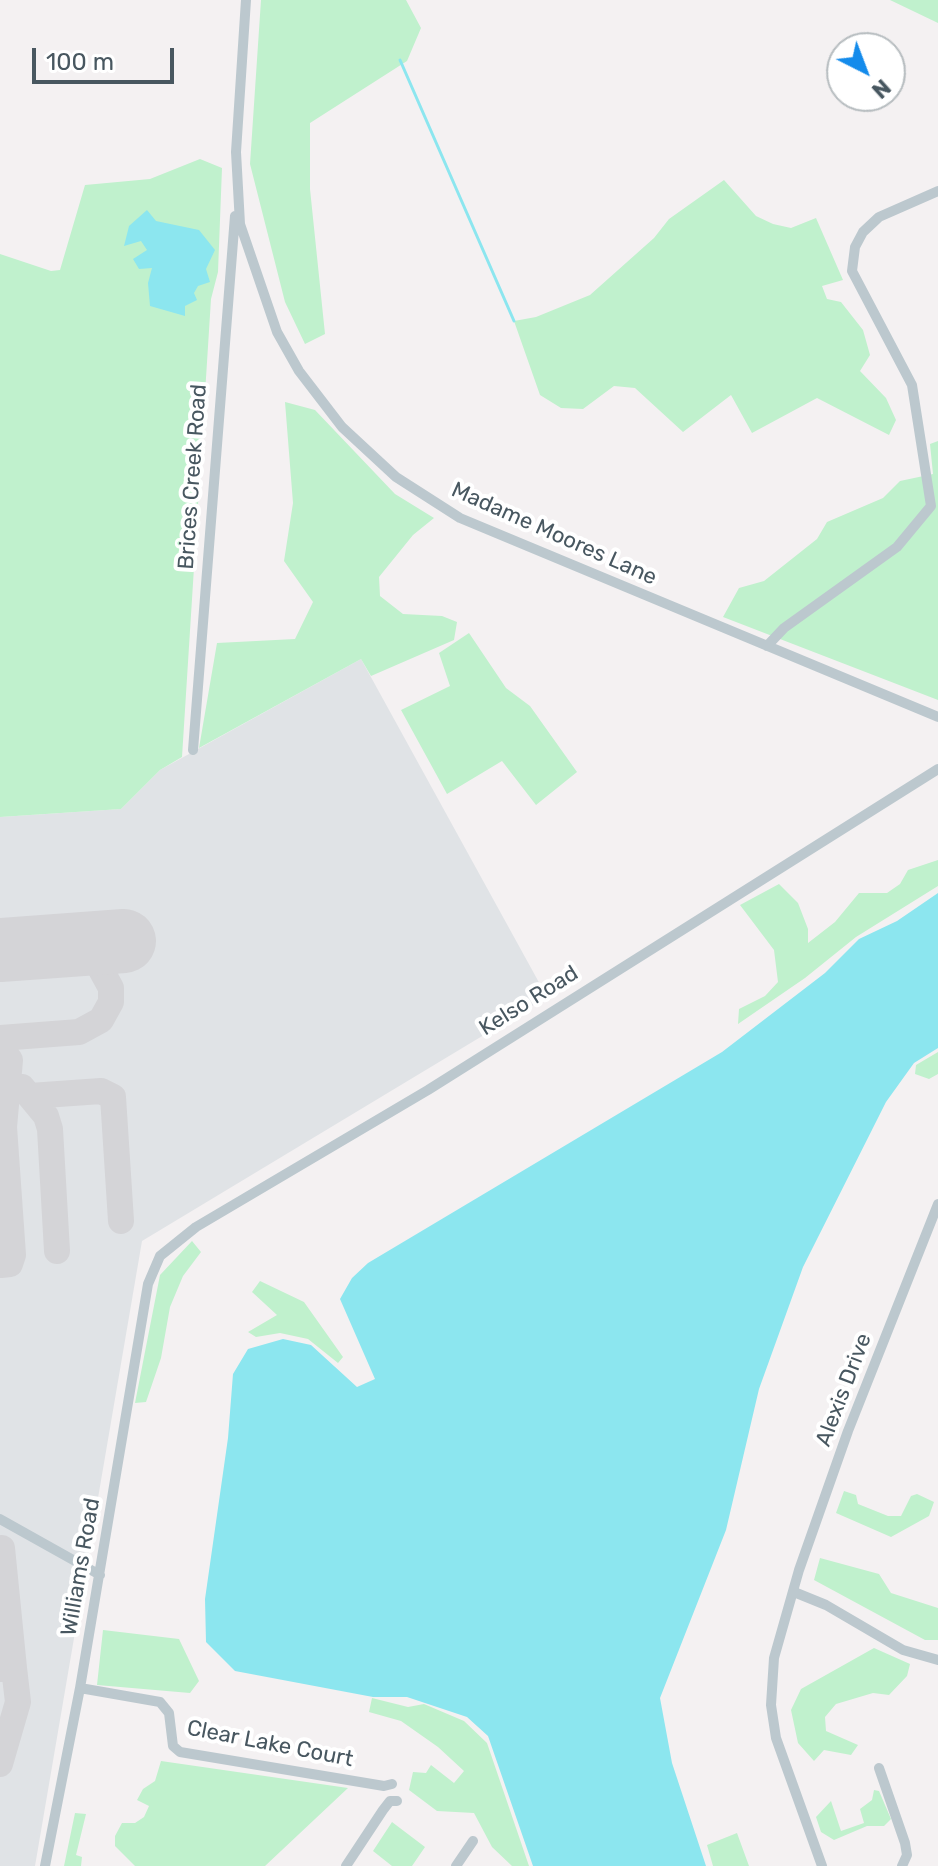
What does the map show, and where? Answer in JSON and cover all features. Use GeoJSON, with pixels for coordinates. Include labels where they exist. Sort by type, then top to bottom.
{"type":"FeatureCollection","features":[{"type":"Feature","properties":{"kind":"street","name":"Madame Moores Lane"},"geometry":{"type":"LineString","coordinates":[[246,0],[237,206],[268,312],[287,352],[342,427],[396,477],[460,518],[938,717]]}},
{"type":"Feature","properties":{"kind":"street"},"geometry":{"type":"LineString","coordinates":[[767,646],[784,628],[897,547],[931,506],[912,385],[852,271],[855,247],[863,232],[879,217],[938,191]]}},
{"type":"Feature","properties":{"kind":"street","name":"Brices Creek Road"},"geometry":{"type":"LineString","coordinates":[[193,750],[224,321],[237,206]]}},
{"type":"Feature","properties":{"kind":"street","name":"Kelso Road"},"geometry":{"type":"LineString","coordinates":[[151,1275],[160,1256],[178,1239],[428,1090],[938,769]]}},
{"type":"Feature","properties":{"kind":"street","name":"Alexis Drive"},"geometry":{"type":"LineString","coordinates":[[822,1866],[776,1738],[771,1705],[774,1658],[848,1431],[938,1204]]}},
{"type":"Feature","properties":{"kind":"street","name":"Williams Road"},"geometry":{"type":"LineString","coordinates":[[45,1866],[80,1688],[151,1275]]}},
{"type":"Feature","properties":{"kind":"street"},"geometry":{"type":"LineString","coordinates":[[0,1519],[100,1575]]}},
{"type":"Feature","properties":{"kind":"street"},"geometry":{"type":"LineString","coordinates":[[794,1592],[826,1605],[903,1650],[938,1660]]}},
{"type":"Feature","properties":{"kind":"street","name":"Clear Lake Court"},"geometry":{"type":"LineString","coordinates":[[80,1688],[160,1702],[169,1713],[173,1746],[180,1752],[392,1784]]}},
{"type":"Feature","properties":{"kind":"street"},"geometry":{"type":"LineString","coordinates":[[879,1768],[905,1843],[907,1855],[902,1866]]}},
{"type":"Feature","properties":{"kind":"street"},"geometry":{"type":"LineString","coordinates":[[346,1866],[390,1801],[397,1801]]}},
{"type":"Feature","properties":{"kind":"street"},"geometry":{"type":"LineString","coordinates":[[456,1866],[473,1841]]}},
{"type":"Feature","properties":{"kind":"shaded area"},"geometry":{"type":"Polygon","coordinates":[[[361,659],[547,997],[142,1241],[35,1866],[0,1866],[0,817],[121,809],[160,770],[361,659]]]}},
{"type":"Feature","properties":{"kind":"green space"},"geometry":{"type":"Polygon","coordinates":[[[261,0],[406,0],[421,28],[407,61],[310,123],[310,189],[325,334],[305,344],[285,302],[250,164],[261,0]]]}},
{"type":"Feature","properties":{"kind":"green space"},"geometry":{"type":"Polygon","coordinates":[[[890,0],[938,0],[938,23],[890,0]]]}},
{"type":"Feature","properties":{"kind":"green space"},"geometry":{"type":"Polygon","coordinates":[[[200,159],[222,168],[218,272],[211,299],[182,757],[160,770],[121,809],[0,817],[0,254],[51,271],[60,270],[85,185],[150,179],[200,159]]]}},
{"type":"Feature","properties":{"kind":"green space"},"geometry":{"type":"Polygon","coordinates":[[[724,180],[756,216],[773,224],[791,228],[816,218],[843,280],[822,286],[827,299],[841,302],[863,330],[870,355],[860,371],[886,398],[896,420],[889,435],[817,398],[752,433],[731,395],[683,432],[635,388],[614,386],[583,409],[561,408],[540,395],[514,321],[536,317],[590,295],[654,238],[669,219],[724,180]]]}},
{"type":"Feature","properties":{"kind":"green space"},"geometry":{"type":"Polygon","coordinates":[[[285,402],[315,410],[395,494],[434,518],[413,535],[379,577],[380,596],[403,614],[442,616],[457,622],[454,640],[371,676],[361,659],[199,748],[217,643],[295,639],[313,602],[284,561],[293,503],[285,402]]]}},
{"type":"Feature","properties":{"kind":"green space"},"geometry":{"type":"Polygon","coordinates":[[[938,441],[938,700],[723,617],[739,588],[764,581],[817,539],[827,522],[883,498],[900,481],[933,474],[930,444],[938,441]]]}},
{"type":"Feature","properties":{"kind":"green space"},"geometry":{"type":"Polygon","coordinates":[[[469,633],[506,688],[530,706],[577,772],[536,805],[502,761],[447,794],[401,710],[450,686],[439,653],[469,633]]]}},
{"type":"Feature","properties":{"kind":"green space"},"geometry":{"type":"Polygon","coordinates":[[[938,860],[938,886],[856,937],[805,978],[738,1024],[739,1009],[765,996],[778,982],[774,950],[740,905],[779,884],[798,903],[808,929],[808,943],[835,922],[859,893],[887,893],[900,884],[908,870],[938,860]]]}},
{"type":"Feature","properties":{"kind":"green space"},"geometry":{"type":"Polygon","coordinates":[[[938,1052],[938,1074],[929,1079],[915,1074],[916,1065],[938,1052]]]}},
{"type":"Feature","properties":{"kind":"green space"},"geometry":{"type":"Polygon","coordinates":[[[192,1241],[201,1252],[183,1276],[170,1307],[161,1358],[146,1402],[135,1403],[160,1275],[192,1241]]]}},
{"type":"Feature","properties":{"kind":"green space"},"geometry":{"type":"Polygon","coordinates":[[[260,1281],[304,1302],[343,1357],[338,1363],[308,1339],[280,1333],[256,1337],[248,1332],[277,1315],[252,1292],[260,1281]]]}},
{"type":"Feature","properties":{"kind":"green space"},"geometry":{"type":"Polygon","coordinates":[[[844,1491],[856,1495],[858,1504],[888,1516],[901,1516],[911,1496],[917,1494],[934,1502],[929,1516],[891,1537],[836,1513],[844,1491]]]}},
{"type":"Feature","properties":{"kind":"green space"},"geometry":{"type":"Polygon","coordinates":[[[820,1558],[879,1574],[891,1593],[938,1608],[938,1640],[925,1640],[814,1580],[820,1558]]]}},
{"type":"Feature","properties":{"kind":"green space"},"geometry":{"type":"Polygon","coordinates":[[[103,1630],[179,1639],[199,1681],[190,1693],[97,1685],[103,1630]]]}},
{"type":"Feature","properties":{"kind":"green space"},"geometry":{"type":"Polygon","coordinates":[[[874,1648],[910,1664],[907,1676],[889,1695],[873,1693],[836,1704],[825,1717],[826,1731],[858,1745],[851,1755],[824,1750],[814,1761],[798,1743],[791,1710],[801,1689],[874,1648]]]}},
{"type":"Feature","properties":{"kind":"green space"},"geometry":{"type":"Polygon","coordinates":[[[372,1698],[408,1707],[424,1704],[464,1721],[487,1743],[529,1866],[512,1866],[492,1847],[474,1813],[437,1811],[409,1790],[413,1772],[426,1773],[431,1765],[454,1783],[464,1771],[438,1747],[401,1721],[369,1712],[372,1698]]]}},
{"type":"Feature","properties":{"kind":"green space"},"geometry":{"type":"Polygon","coordinates":[[[161,1761],[348,1788],[265,1866],[135,1866],[115,1846],[115,1836],[122,1823],[135,1823],[144,1817],[149,1806],[137,1800],[143,1789],[155,1781],[161,1761]]]}},
{"type":"Feature","properties":{"kind":"green space"},"geometry":{"type":"Polygon","coordinates":[[[874,1790],[879,1791],[891,1819],[884,1826],[867,1826],[834,1840],[821,1832],[816,1817],[831,1801],[841,1831],[864,1823],[860,1809],[872,1800],[874,1790]]]}},
{"type":"Feature","properties":{"kind":"green space"},"geometry":{"type":"Polygon","coordinates":[[[75,1813],[86,1814],[76,1855],[82,1857],[81,1866],[64,1866],[75,1813]]]}},
{"type":"Feature","properties":{"kind":"green space"},"geometry":{"type":"Polygon","coordinates":[[[392,1822],[425,1847],[412,1866],[392,1866],[373,1851],[392,1822]]]}},
{"type":"Feature","properties":{"kind":"green space"},"geometry":{"type":"Polygon","coordinates":[[[737,1833],[749,1866],[713,1866],[707,1845],[737,1833]]]}},
{"type":"Feature","properties":{"kind":"water"},"geometry":{"type":"Polygon","coordinates":[[[147,210],[156,221],[199,230],[215,250],[206,269],[210,282],[198,286],[194,293],[197,300],[185,306],[185,316],[150,306],[148,283],[152,268],[139,269],[133,259],[147,250],[141,241],[124,246],[129,226],[147,210]]]}},
{"type":"Feature","properties":{"kind":"water"},"geometry":{"type":"Polygon","coordinates":[[[938,893],[938,1048],[914,1063],[886,1102],[803,1267],[759,1389],[726,1530],[660,1698],[672,1763],[706,1866],[533,1866],[488,1736],[467,1717],[407,1697],[373,1697],[235,1671],[206,1642],[205,1599],[228,1438],[233,1374],[248,1349],[283,1339],[311,1345],[357,1387],[375,1379],[340,1299],[352,1278],[368,1263],[722,1052],[825,973],[859,939],[897,921],[938,893]]]}},
{"type":"Feature","properties":{"kind":"waterway"},"geometry":{"type":"LineString","coordinates":[[400,60],[514,321]]}},
{"type":"Feature","properties":{"kind":"taxiway"},"geometry":{"type":"LineString","coordinates":[[0,1038],[79,1032],[101,1020],[111,1002],[111,988],[87,944]]}},
{"type":"Feature","properties":{"kind":"taxiway"},"geometry":{"type":"LineString","coordinates":[[0,1046],[10,1060],[4,1127],[13,1255],[10,1264],[1,1265]]}},
{"type":"Feature","properties":{"kind":"taxiway"},"geometry":{"type":"LineString","coordinates":[[22,1087],[46,1116],[50,1129],[57,1251]]}},
{"type":"Feature","properties":{"kind":"taxiway"},"geometry":{"type":"LineString","coordinates":[[30,1096],[101,1091],[113,1097],[121,1221]]}},
{"type":"Feature","properties":{"kind":"taxiway"},"geometry":{"type":"LineString","coordinates":[[0,1669],[14,1668],[2,1548]]}},
{"type":"Feature","properties":{"kind":"taxiway"},"geometry":{"type":"LineString","coordinates":[[0,1764],[18,1702],[14,1668]]}},
{"type":"Feature","properties":{"kind":"runway"},"geometry":{"type":"LineString","coordinates":[[0,950],[124,941]]}}]}
